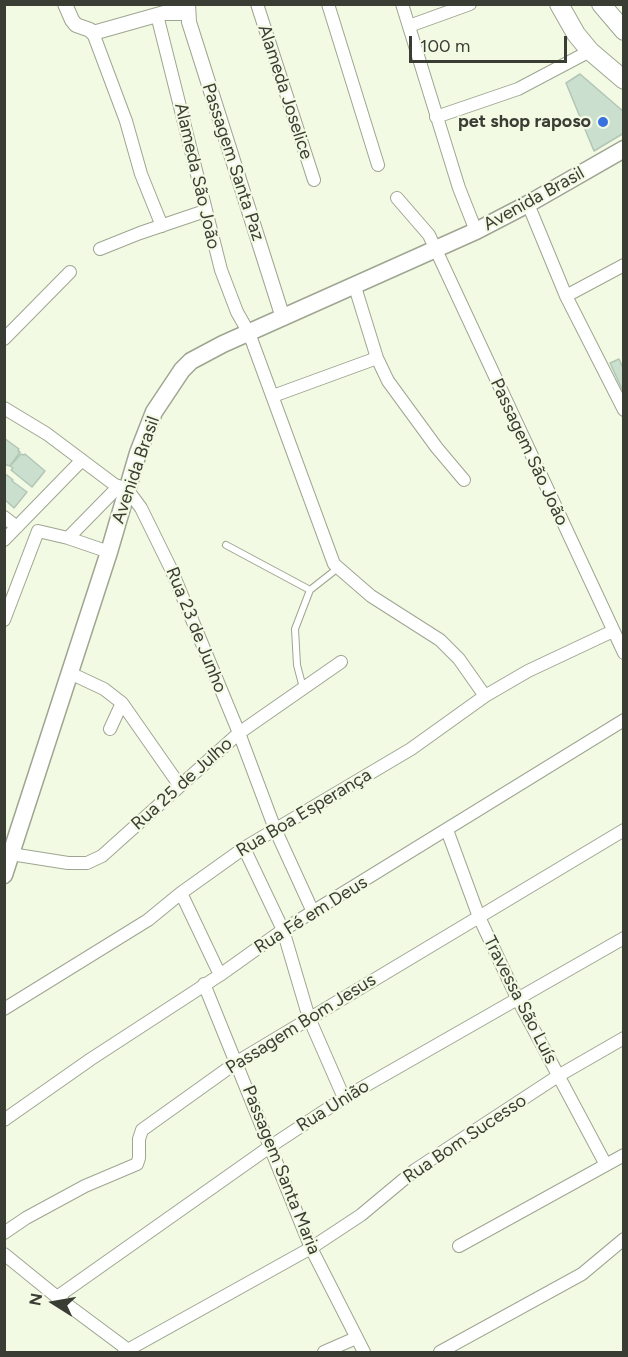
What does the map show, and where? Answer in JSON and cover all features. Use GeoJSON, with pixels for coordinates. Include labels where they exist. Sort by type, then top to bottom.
{"type":"FeatureCollection","features":[{"type":"Feature","properties":{"kind":"main road"},"geometry":{"type":"LineString","coordinates":[[559,4],[576,34],[590,51],[624,80]]}},
{"type":"Feature","properties":{"kind":"main road"},"geometry":{"type":"LineString","coordinates":[[601,4],[624,31]]}},
{"type":"Feature","properties":{"kind":"main road","name":"Avenida Brasil"},"geometry":{"type":"LineString","coordinates":[[4,875],[109,552],[122,488],[154,412],[182,370],[199,356],[476,231],[624,149]]}},
{"type":"Feature","properties":{"kind":"street"},"geometry":{"type":"LineString","coordinates":[[65,4],[68,14],[76,25],[93,33],[126,121],[144,183],[162,226]]}},
{"type":"Feature","properties":{"kind":"street","name":"Alameda Joselice"},"geometry":{"type":"LineString","coordinates":[[257,4],[314,180]]}},
{"type":"Feature","properties":{"kind":"street"},"geometry":{"type":"LineString","coordinates":[[328,4],[378,165]]}},
{"type":"Feature","properties":{"kind":"street"},"geometry":{"type":"LineString","coordinates":[[402,4],[459,188],[476,231]]}},
{"type":"Feature","properties":{"kind":"street"},"geometry":{"type":"LineString","coordinates":[[409,26],[470,4]]}},
{"type":"Feature","properties":{"kind":"street"},"geometry":{"type":"LineString","coordinates":[[93,33],[188,9]]}},
{"type":"Feature","properties":{"kind":"street","name":"Passagem Santa Paz"},"geometry":{"type":"LineString","coordinates":[[188,9],[283,318]]}},
{"type":"Feature","properties":{"kind":"street","name":"Alameda São João"},"geometry":{"type":"LineString","coordinates":[[157,15],[220,270],[237,312],[249,333],[334,564],[339,568]]}},
{"type":"Feature","properties":{"kind":"street"},"geometry":{"type":"LineString","coordinates":[[436,117],[518,89],[590,51]]}},
{"type":"Feature","properties":{"kind":"street","name":"Passagem São João"},"geometry":{"type":"LineString","coordinates":[[397,198],[429,234],[624,653]]}},
{"type":"Feature","properties":{"kind":"street"},"geometry":{"type":"LineString","coordinates":[[528,204],[566,296],[622,405]]}},
{"type":"Feature","properties":{"kind":"street"},"geometry":{"type":"LineString","coordinates":[[100,249],[205,211]]}},
{"type":"Feature","properties":{"kind":"street"},"geometry":{"type":"LineString","coordinates":[[566,296],[624,265]]}},
{"type":"Feature","properties":{"kind":"street"},"geometry":{"type":"LineString","coordinates":[[4,339],[70,272]]}},
{"type":"Feature","properties":{"kind":"street"},"geometry":{"type":"LineString","coordinates":[[354,286],[377,358],[388,381],[464,480]]}},
{"type":"Feature","properties":{"kind":"street"},"geometry":{"type":"LineString","coordinates":[[273,396],[377,358]]}},
{"type":"Feature","properties":{"kind":"street","name":"Rua 23 de Junho"},"geometry":{"type":"LineString","coordinates":[[4,408],[82,460],[136,500],[159,540],[239,733],[275,829],[313,912]]}},
{"type":"Feature","properties":{"kind":"street"},"geometry":{"type":"LineString","coordinates":[[4,540],[82,460]]}},
{"type":"Feature","properties":{"kind":"street"},"geometry":{"type":"LineString","coordinates":[[68,538],[122,488]]}},
{"type":"Feature","properties":{"kind":"street"},"geometry":{"type":"LineString","coordinates":[[4,517],[38,531],[109,552]]}},
{"type":"Feature","properties":{"kind":"street"},"geometry":{"type":"LineString","coordinates":[[4,620],[38,531]]}},
{"type":"Feature","properties":{"kind":"street"},"geometry":{"type":"LineString","coordinates":[[339,568],[371,596],[440,640],[459,659],[485,696]]}},
{"type":"Feature","properties":{"kind":"street","name":"Rua Boa Esperança"},"geometry":{"type":"LineString","coordinates":[[4,1009],[148,920],[181,893],[275,829],[411,749],[485,696],[528,671],[613,631]]}},
{"type":"Feature","properties":{"kind":"street","name":"Rua 25 de Julho"},"geometry":{"type":"LineString","coordinates":[[11,854],[68,863],[95,860],[102,856],[239,733],[303,688],[331,676],[341,662]]}},
{"type":"Feature","properties":{"kind":"street"},"geometry":{"type":"LineString","coordinates":[[70,673],[104,688],[122,703],[180,786]]}},
{"type":"Feature","properties":{"kind":"street"},"geometry":{"type":"LineString","coordinates":[[110,729],[122,703]]}},
{"type":"Feature","properties":{"kind":"street","name":"Rua Fé em Deus"},"geometry":{"type":"LineString","coordinates":[[4,1120],[283,930],[624,720]]}},
{"type":"Feature","properties":{"kind":"street","name":"Travessa São Luís"},"geometry":{"type":"LineString","coordinates":[[447,830],[479,917],[518,1000],[606,1165]]}},
{"type":"Feature","properties":{"kind":"street","name":"Passagem Bom Jesus"},"geometry":{"type":"LineString","coordinates":[[4,1233],[26,1218],[85,1186],[136,1164],[139,1158],[139,1139],[142,1130],[237,1062],[624,830]]}},
{"type":"Feature","properties":{"kind":"street"},"geometry":{"type":"LineString","coordinates":[[244,849],[283,930],[309,1018],[344,1098]]}},
{"type":"Feature","properties":{"kind":"street"},"geometry":{"type":"LineString","coordinates":[[181,893],[220,975]]}},
{"type":"Feature","properties":{"kind":"street","name":"Rua União"},"geometry":{"type":"LineString","coordinates":[[57,1297],[271,1146],[344,1098],[624,938]]}},
{"type":"Feature","properties":{"kind":"street","name":"Passagem Santa Maria"},"geometry":{"type":"LineString","coordinates":[[204,984],[311,1248],[364,1353]]}},
{"type":"Feature","properties":{"kind":"street","name":"Rua Bom Sucesso"},"geometry":{"type":"LineString","coordinates":[[128,1351],[311,1248],[361,1215],[415,1170],[558,1076],[624,1038]]}},
{"type":"Feature","properties":{"kind":"street"},"geometry":{"type":"LineString","coordinates":[[459,1246],[624,1155]]}},
{"type":"Feature","properties":{"kind":"street"},"geometry":{"type":"LineString","coordinates":[[440,1352],[582,1274],[624,1239]]}},
{"type":"Feature","properties":{"kind":"street"},"geometry":{"type":"LineString","coordinates":[[4,1254],[128,1351]]}},
{"type":"Feature","properties":{"kind":"street"},"geometry":{"type":"LineString","coordinates":[[324,1353],[356,1338]]}},
{"type":"Feature","properties":{"kind":"lane"},"geometry":{"type":"LineString","coordinates":[[226,545],[310,590]]}},
{"type":"Feature","properties":{"kind":"lane"},"geometry":{"type":"LineString","coordinates":[[303,688],[297,665],[295,629],[310,590],[339,568]]}},
{"type":"Feature","properties":{"kind":"building","name":"pet shop raposo"},"geometry":{"type":"Polygon","coordinates":[[[580,74],[624,112],[624,133],[594,151],[566,83],[580,74]]]}},
{"type":"Feature","properties":{"kind":"building"},"geometry":{"type":"Polygon","coordinates":[[[619,359],[624,370],[624,389],[610,363],[619,359]]]}},
{"type":"Feature","properties":{"kind":"building"},"geometry":{"type":"Polygon","coordinates":[[[4,438],[20,452],[10,466],[4,464],[4,438]]]}},
{"type":"Feature","properties":{"kind":"building"},"geometry":{"type":"Polygon","coordinates":[[[21,454],[25,454],[45,471],[32,487],[11,470],[13,468],[10,466],[21,454]]]}},
{"type":"Feature","properties":{"kind":"building"},"geometry":{"type":"Polygon","coordinates":[[[7,475],[27,492],[14,508],[4,499],[4,476],[7,475]]]}},
{"type":"Feature","properties":{"kind":"place","name":"pet shop raposo"},"geometry":{"type":"Point","coordinates":[603,122]}}]}
